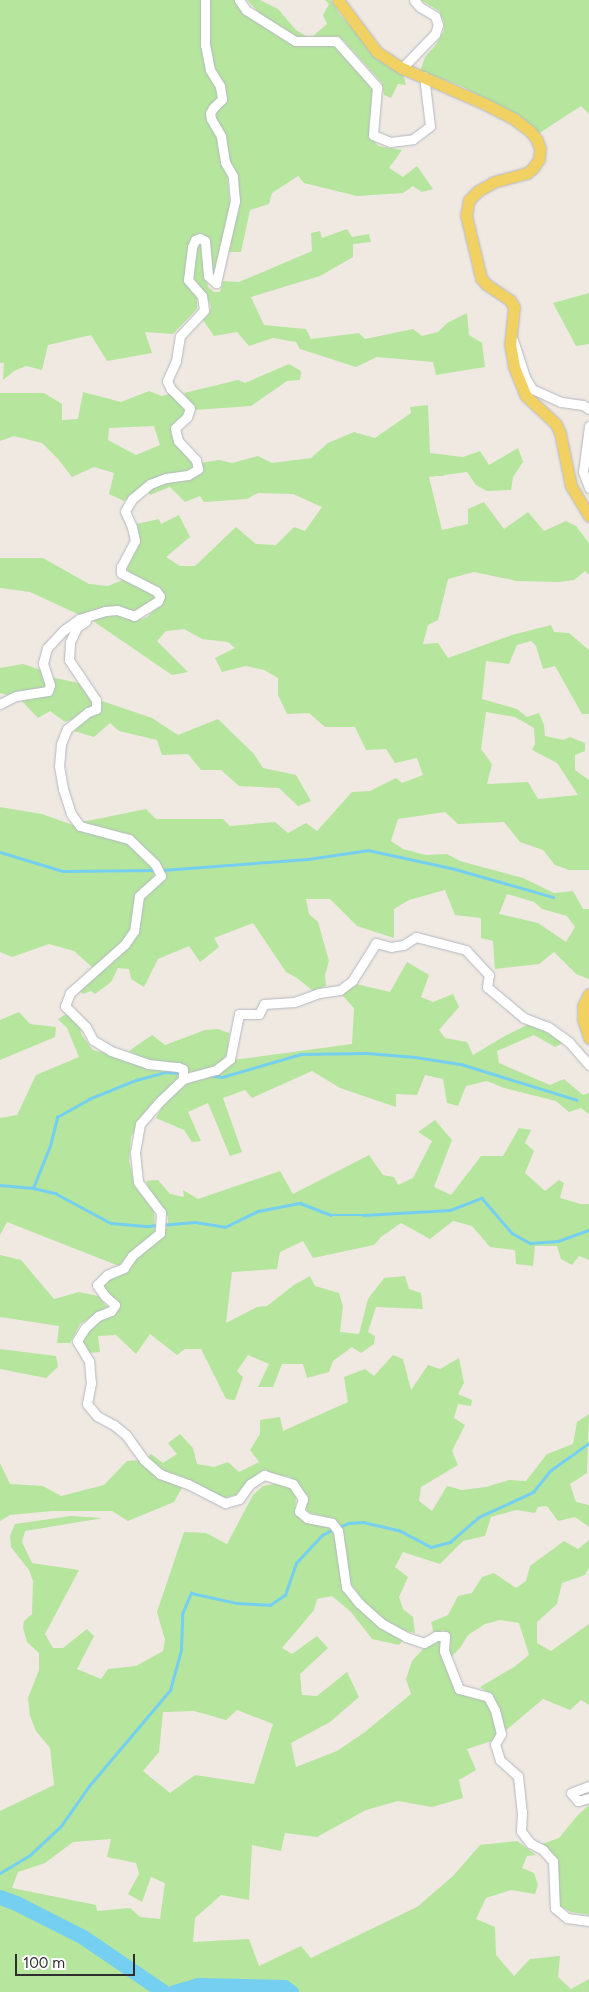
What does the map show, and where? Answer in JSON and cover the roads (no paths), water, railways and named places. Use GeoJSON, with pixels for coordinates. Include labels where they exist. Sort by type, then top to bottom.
{"type":"FeatureCollection","features":[{"type":"Feature","properties":{"kind":"main road"},"geometry":{"type":"LineString","coordinates":[[338,0],[377,52],[402,68],[424,76],[514,119],[530,131],[537,140],[540,149],[540,159],[533,168],[527,173],[494,182],[478,191],[466,207],[466,215],[481,278],[486,284],[510,300],[514,308],[510,344],[514,367],[526,396],[558,428],[572,486],[589,516]]}},
{"type":"Feature","properties":{"kind":"main road"},"geometry":{"type":"LineString","coordinates":[[589,994],[582,1006],[583,1019],[589,1038]]}},
{"type":"Feature","properties":{"kind":"street"},"geometry":{"type":"LineString","coordinates":[[0,704],[16,696],[48,691],[50,685],[44,663],[47,648],[64,630],[79,619],[104,611],[117,610],[134,616],[158,601],[160,596],[156,591],[121,572],[121,567],[135,541],[132,527],[125,511],[132,499],[150,484],[166,478],[188,475],[198,469],[196,460],[178,441],[175,428],[187,416],[190,408],[167,381],[176,361],[180,336],[204,310],[202,296],[188,280],[192,247],[196,240],[200,238],[205,241],[208,276],[216,283],[234,202],[233,176],[225,162],[221,136],[211,119],[210,113],[222,99],[220,86],[210,70],[205,45],[205,0]]}},
{"type":"Feature","properties":{"kind":"street"},"geometry":{"type":"LineString","coordinates":[[239,0],[246,10],[295,41],[336,41],[343,47],[377,87],[373,135],[390,142],[413,139],[430,126],[424,76]]}},
{"type":"Feature","properties":{"kind":"street"},"geometry":{"type":"LineString","coordinates":[[402,68],[435,34],[438,25],[435,16],[420,7],[414,0]]}},
{"type":"Feature","properties":{"kind":"street"},"geometry":{"type":"LineString","coordinates":[[511,335],[525,377],[532,389],[562,402],[583,405],[589,409]]}},
{"type":"Feature","properties":{"kind":"street"},"geometry":{"type":"LineString","coordinates":[[589,426],[583,472],[589,488]]}},
{"type":"Feature","properties":{"kind":"street"},"geometry":{"type":"LineString","coordinates":[[92,616],[77,627],[70,642],[69,660],[96,700],[96,709],[88,712],[67,730],[61,744],[58,766],[63,789],[71,814],[80,826],[129,839],[155,864],[161,876],[139,896],[134,931],[125,944],[70,993],[65,1006],[86,1028],[93,1040],[111,1051],[148,1064],[183,1069],[183,1079]]}},
{"type":"Feature","properties":{"kind":"street"},"geometry":{"type":"LineString","coordinates":[[589,1065],[569,1042],[548,1027],[524,1018],[487,987],[489,975],[466,950],[416,937],[404,945],[391,947],[376,943],[352,981],[340,990],[319,993],[294,1002],[264,1004],[259,1014],[239,1014],[230,1059],[216,1070],[183,1079],[140,1124],[135,1153],[138,1182],[160,1212],[160,1233],[132,1256],[124,1268],[107,1275],[97,1285],[115,1305],[111,1311],[98,1316],[85,1328],[77,1341],[89,1361],[91,1383],[87,1404],[97,1416],[114,1425],[126,1435],[144,1460],[160,1474],[188,1484],[225,1503],[239,1499],[250,1484],[264,1475],[293,1484],[303,1499],[299,1511],[307,1518],[332,1523],[338,1531],[346,1587],[359,1603],[381,1624],[406,1637],[424,1643],[436,1636],[445,1636],[444,1651],[459,1689],[488,1697],[495,1710],[501,1734],[495,1744],[500,1760],[518,1776],[522,1812],[521,1832],[530,1844],[543,1850],[553,1861],[555,1908],[567,1918],[589,1921]]}},
{"type":"Feature","properties":{"kind":"street"},"geometry":{"type":"LineString","coordinates":[[589,1786],[572,1794],[578,1801],[589,1798]]}},
{"type":"Feature","properties":{"kind":"waterway"},"geometry":{"type":"LineString","coordinates":[[162,870],[308,859],[368,850],[455,869],[553,897]]}},
{"type":"Feature","properties":{"kind":"waterway"},"geometry":{"type":"LineString","coordinates":[[0,852],[63,871],[156,870]]}},
{"type":"Feature","properties":{"kind":"waterway"},"geometry":{"type":"LineString","coordinates":[[208,1075],[222,1077],[301,1054],[367,1053],[415,1057],[461,1064],[577,1100]]}},
{"type":"Feature","properties":{"kind":"waterway"},"geometry":{"type":"LineString","coordinates":[[33,1188],[50,1146],[57,1117],[89,1099],[136,1080],[165,1072],[180,1073]]}},
{"type":"Feature","properties":{"kind":"waterway"},"geometry":{"type":"LineString","coordinates":[[0,1185],[33,1188],[55,1193],[111,1223],[148,1226],[195,1222],[225,1227],[258,1211],[300,1203],[331,1215],[363,1215],[450,1210],[482,1198],[512,1233],[530,1243],[558,1241],[589,1230]]}},
{"type":"Feature","properties":{"kind":"waterway"},"geometry":{"type":"LineString","coordinates":[[339,1527],[349,1523],[363,1522],[399,1530],[431,1547],[450,1542],[479,1517],[533,1492],[551,1470],[589,1443]]}},
{"type":"Feature","properties":{"kind":"waterway"},"geometry":{"type":"LineString","coordinates":[[0,1873],[30,1855],[61,1826],[89,1786],[170,1690],[181,1650],[182,1614],[191,1593],[237,1603],[270,1605],[285,1595],[296,1563],[322,1535],[334,1529]]}},
{"type":"Feature","properties":{"kind":"waterway"},"geometry":{"type":"LineString","coordinates":[[0,1897],[16,1903],[83,1937],[164,1992]]}},
{"type":"Feature","properties":{"kind":"waterway"},"geometry":{"type":"LineString","coordinates":[[174,1992],[198,1985],[284,1987],[291,1992]]}}]}
